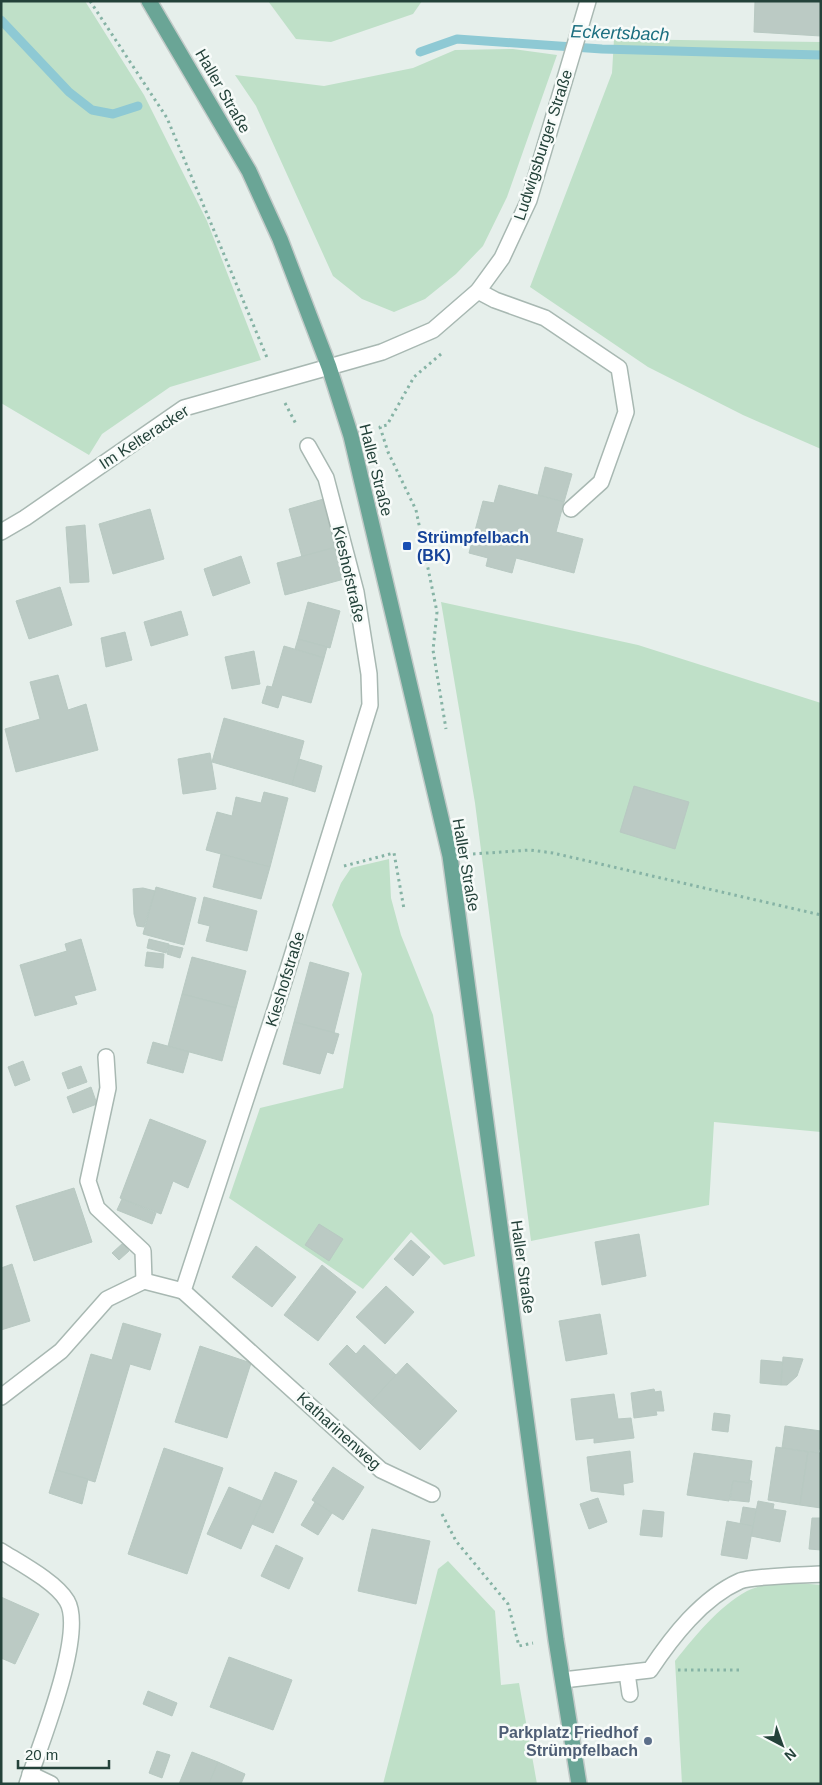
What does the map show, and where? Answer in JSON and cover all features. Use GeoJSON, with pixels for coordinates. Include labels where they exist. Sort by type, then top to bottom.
{"type":"FeatureCollection","features":[{"type":"Feature","properties":{"kind":"main road","name":"Haller Straße"},"geometry":{"type":"LineString","coordinates":[[149,1],[249,171],[280,239],[329,367],[351,436],[450,856],[556,1640],[564,1680],[579,1784]]}},
{"type":"Feature","properties":{"kind":"street","name":"Ludwigsburger Straße"},"geometry":{"type":"LineString","coordinates":[[329,367],[382,352],[433,330],[478,291],[502,258],[529,200],[588,1]]}},
{"type":"Feature","properties":{"kind":"street"},"geometry":{"type":"LineString","coordinates":[[478,291],[495,300],[545,318],[619,368],[626,412],[602,482],[571,510]]}},
{"type":"Feature","properties":{"kind":"street","name":"Im Kelteracker"},"geometry":{"type":"LineString","coordinates":[[1,532],[25,518],[184,408],[329,367]]}},
{"type":"Feature","properties":{"kind":"street","name":"Kieshofstraße"},"geometry":{"type":"LineString","coordinates":[[183,1291],[278,1001],[370,705],[369,674],[356,592],[326,478],[308,446]]}},
{"type":"Feature","properties":{"kind":"street"},"geometry":{"type":"LineString","coordinates":[[106,1057],[108,1088],[88,1180],[97,1208],[142,1251],[144,1281]]}},
{"type":"Feature","properties":{"kind":"street"},"geometry":{"type":"LineString","coordinates":[[1,1397],[60,1351],[107,1299],[144,1281],[183,1291]]}},
{"type":"Feature","properties":{"kind":"street","name":"Katharinenweg"},"geometry":{"type":"LineString","coordinates":[[183,1291],[380,1470],[432,1494]]}},
{"type":"Feature","properties":{"kind":"street"},"geometry":{"type":"LineString","coordinates":[[1,1551],[43,1577],[68,1602],[73,1627],[69,1656],[28,1779],[51,1784]]}},
{"type":"Feature","properties":{"kind":"street"},"geometry":{"type":"LineString","coordinates":[[564,1680],[650,1670],[666,1646],[699,1608],[741,1580],[821,1574]]}},
{"type":"Feature","properties":{"kind":"street"},"geometry":{"type":"LineString","coordinates":[[627,1673],[630,1694]]}},
{"type":"Feature","properties":{"kind":"path"},"geometry":{"type":"LineString","coordinates":[[90,1],[167,118],[256,326],[274,381],[308,446]]}},
{"type":"Feature","properties":{"kind":"path"},"geometry":{"type":"LineString","coordinates":[[450,856],[530,850],[553,852],[821,915]]}},
{"type":"Feature","properties":{"kind":"path"},"geometry":{"type":"LineString","coordinates":[[372,859],[394,853],[404,910]]}},
{"type":"Feature","properties":{"kind":"path"},"geometry":{"type":"LineString","coordinates":[[432,1494],[456,1540],[508,1604],[519,1646],[556,1640]]}},
{"type":"Feature","properties":{"kind":"path"},"geometry":{"type":"LineString","coordinates":[[650,1670],[739,1670]]}},
{"type":"Feature","properties":{"kind":"green space"},"geometry":{"type":"Polygon","coordinates":[[[1,1],[85,1],[144,95],[207,221],[261,360],[170,387],[102,434],[89,455],[1,403],[1,1]]]}},
{"type":"Feature","properties":{"kind":"green space"},"geometry":{"type":"Polygon","coordinates":[[[268,1],[422,1],[413,14],[331,42],[296,39],[268,1]]]}},
{"type":"Feature","properties":{"kind":"green space"},"geometry":{"type":"Polygon","coordinates":[[[614,39],[821,42],[821,449],[743,415],[648,367],[530,287],[612,73],[614,39]]]}},
{"type":"Feature","properties":{"kind":"green space"},"geometry":{"type":"Polygon","coordinates":[[[513,49],[557,55],[507,197],[483,246],[456,274],[425,299],[394,312],[362,299],[333,276],[256,106],[235,75],[324,86],[413,68],[455,50],[513,49]]]}},
{"type":"Feature","properties":{"kind":"green space"},"geometry":{"type":"Polygon","coordinates":[[[441,602],[638,645],[821,703],[821,1132],[714,1122],[709,1205],[531,1241],[475,803],[441,602]]]}},
{"type":"Feature","properties":{"kind":"green space"},"geometry":{"type":"Polygon","coordinates":[[[389,859],[391,898],[401,935],[433,1015],[475,1256],[444,1265],[411,1232],[363,1289],[229,1198],[260,1108],[343,1088],[362,974],[332,905],[341,883],[351,868],[389,859]]]}},
{"type":"Feature","properties":{"kind":"green space"},"geometry":{"type":"Polygon","coordinates":[[[448,1561],[495,1611],[501,1685],[519,1683],[537,1784],[383,1784],[438,1569],[448,1561]]]}},
{"type":"Feature","properties":{"kind":"green space"},"geometry":{"type":"Polygon","coordinates":[[[776,1581],[821,1585],[821,1784],[682,1784],[675,1661],[691,1641],[726,1605],[747,1591],[776,1581]]]}},
{"type":"Feature","properties":{"kind":"building"},"geometry":{"type":"Polygon","coordinates":[[[755,1],[821,1],[821,36],[754,32],[755,1]]]}},
{"type":"Feature","properties":{"kind":"building"},"geometry":{"type":"Polygon","coordinates":[[[545,467],[572,474],[564,502],[538,495],[545,467]]]}},
{"type":"Feature","properties":{"kind":"building"},"geometry":{"type":"Polygon","coordinates":[[[499,485],[564,502],[556,532],[583,539],[574,573],[516,558],[512,573],[486,566],[488,558],[469,553],[483,501],[494,503],[499,485]]]}},
{"type":"Feature","properties":{"kind":"building"},"geometry":{"type":"Polygon","coordinates":[[[327,498],[340,546],[302,557],[289,509],[327,498]]]}},
{"type":"Feature","properties":{"kind":"building"},"geometry":{"type":"Polygon","coordinates":[[[150,509],[164,559],[113,574],[99,524],[150,509]]]}},
{"type":"Feature","properties":{"kind":"building"},"geometry":{"type":"Polygon","coordinates":[[[85,525],[89,582],[70,583],[66,527],[85,525]]]}},
{"type":"Feature","properties":{"kind":"building"},"geometry":{"type":"Polygon","coordinates":[[[340,546],[348,578],[285,595],[277,563],[340,546]]]}},
{"type":"Feature","properties":{"kind":"building"},"geometry":{"type":"Polygon","coordinates":[[[241,556],[250,583],[213,596],[204,569],[241,556]]]}},
{"type":"Feature","properties":{"kind":"building"},"geometry":{"type":"Polygon","coordinates":[[[60,587],[72,625],[29,639],[16,601],[60,587]]]}},
{"type":"Feature","properties":{"kind":"building"},"geometry":{"type":"Polygon","coordinates":[[[308,602],[340,611],[330,648],[298,639],[308,602]]]}},
{"type":"Feature","properties":{"kind":"building"},"geometry":{"type":"Polygon","coordinates":[[[181,611],[188,635],[151,646],[144,622],[181,611]]]}},
{"type":"Feature","properties":{"kind":"building"},"geometry":{"type":"Polygon","coordinates":[[[125,632],[132,660],[106,667],[101,638],[125,632]]]}},
{"type":"Feature","properties":{"kind":"building"},"geometry":{"type":"Polygon","coordinates":[[[298,639],[327,647],[324,658],[295,649],[298,639]]]}},
{"type":"Feature","properties":{"kind":"building"},"geometry":{"type":"Polygon","coordinates":[[[284,646],[324,658],[311,703],[282,695],[278,708],[262,703],[267,686],[272,687],[284,646]]]}},
{"type":"Feature","properties":{"kind":"building"},"geometry":{"type":"Polygon","coordinates":[[[254,651],[260,684],[232,689],[225,657],[254,651]]]}},
{"type":"Feature","properties":{"kind":"building"},"geometry":{"type":"Polygon","coordinates":[[[58,675],[68,710],[86,704],[98,750],[16,772],[5,729],[40,719],[30,682],[58,675]]]}},
{"type":"Feature","properties":{"kind":"building"},"geometry":{"type":"Polygon","coordinates":[[[224,718],[304,741],[292,785],[212,762],[224,718]]]}},
{"type":"Feature","properties":{"kind":"building"},"geometry":{"type":"Polygon","coordinates":[[[210,753],[216,789],[183,794],[178,759],[210,753]]]}},
{"type":"Feature","properties":{"kind":"building"},"geometry":{"type":"Polygon","coordinates":[[[299,759],[322,766],[315,792],[292,785],[299,759]]]}},
{"type":"Feature","properties":{"kind":"building"},"geometry":{"type":"Polygon","coordinates":[[[634,786],[689,802],[675,849],[620,832],[634,786]]]}},
{"type":"Feature","properties":{"kind":"building"},"geometry":{"type":"Polygon","coordinates":[[[264,792],[288,798],[270,867],[206,850],[217,812],[232,816],[236,797],[261,803],[264,792]]]}},
{"type":"Feature","properties":{"kind":"building"},"geometry":{"type":"Polygon","coordinates":[[[221,854],[270,867],[261,899],[213,887],[221,854]]]}},
{"type":"Feature","properties":{"kind":"building"},"geometry":{"type":"Polygon","coordinates":[[[156,887],[196,898],[184,945],[143,934],[156,887]]]}},
{"type":"Feature","properties":{"kind":"building"},"geometry":{"type":"Polygon","coordinates":[[[143,888],[155,891],[144,927],[137,926],[134,914],[133,889],[143,888]]]}},
{"type":"Feature","properties":{"kind":"building"},"geometry":{"type":"Polygon","coordinates":[[[204,897],[257,911],[247,951],[206,941],[210,926],[198,923],[204,897]]]}},
{"type":"Feature","properties":{"kind":"building"},"geometry":{"type":"Polygon","coordinates":[[[81,939],[96,990],[74,996],[77,1004],[35,1016],[20,965],[67,951],[65,944],[81,939]]]}},
{"type":"Feature","properties":{"kind":"building"},"geometry":{"type":"Polygon","coordinates":[[[149,939],[169,944],[166,953],[147,948],[149,939]]]}},
{"type":"Feature","properties":{"kind":"building"},"geometry":{"type":"Polygon","coordinates":[[[169,945],[183,948],[180,958],[167,954],[169,945]]]}},
{"type":"Feature","properties":{"kind":"building"},"geometry":{"type":"Polygon","coordinates":[[[147,952],[164,954],[163,968],[145,966],[147,952]]]}},
{"type":"Feature","properties":{"kind":"building"},"geometry":{"type":"Polygon","coordinates":[[[192,957],[246,971],[236,1008],[182,994],[192,957]]]}},
{"type":"Feature","properties":{"kind":"building"},"geometry":{"type":"Polygon","coordinates":[[[310,962],[349,973],[334,1033],[294,1022],[310,962]]]}},
{"type":"Feature","properties":{"kind":"building"},"geometry":{"type":"Polygon","coordinates":[[[182,994],[236,1008],[222,1061],[168,1046],[182,994]]]}},
{"type":"Feature","properties":{"kind":"building"},"geometry":{"type":"Polygon","coordinates":[[[294,1022],[339,1034],[333,1054],[327,1052],[320,1074],[283,1064],[294,1022]]]}},
{"type":"Feature","properties":{"kind":"building"},"geometry":{"type":"Polygon","coordinates":[[[153,1042],[189,1052],[183,1073],[147,1063],[153,1042]]]}},
{"type":"Feature","properties":{"kind":"building"},"geometry":{"type":"Polygon","coordinates":[[[23,1061],[30,1080],[15,1086],[8,1067],[23,1061]]]}},
{"type":"Feature","properties":{"kind":"building"},"geometry":{"type":"Polygon","coordinates":[[[81,1066],[87,1082],[68,1089],[62,1073],[81,1066]]]}},
{"type":"Feature","properties":{"kind":"building"},"geometry":{"type":"Polygon","coordinates":[[[91,1087],[97,1104],[73,1113],[67,1097],[91,1087]]]}},
{"type":"Feature","properties":{"kind":"building"},"geometry":{"type":"Polygon","coordinates":[[[150,1119],[206,1141],[188,1188],[173,1181],[161,1214],[120,1198],[150,1119]]]}},
{"type":"Feature","properties":{"kind":"building"},"geometry":{"type":"Polygon","coordinates":[[[74,1188],[92,1242],[34,1261],[16,1206],[74,1188]]]}},
{"type":"Feature","properties":{"kind":"building"},"geometry":{"type":"Polygon","coordinates":[[[122,1199],[156,1213],[152,1224],[117,1210],[122,1199]]]}},
{"type":"Feature","properties":{"kind":"building"},"geometry":{"type":"Polygon","coordinates":[[[319,1224],[343,1239],[329,1261],[305,1245],[319,1224]]]}},
{"type":"Feature","properties":{"kind":"building"},"geometry":{"type":"Polygon","coordinates":[[[639,1234],[646,1276],[602,1285],[595,1242],[639,1234]]]}},
{"type":"Feature","properties":{"kind":"building"},"geometry":{"type":"Polygon","coordinates":[[[411,1240],[430,1257],[413,1276],[394,1259],[411,1240]]]}},
{"type":"Feature","properties":{"kind":"building"},"geometry":{"type":"Polygon","coordinates":[[[123,1243],[129,1251],[119,1260],[112,1253],[123,1243]]]}},
{"type":"Feature","properties":{"kind":"building"},"geometry":{"type":"Polygon","coordinates":[[[256,1246],[296,1277],[272,1307],[232,1277],[256,1246]]]}},
{"type":"Feature","properties":{"kind":"building"},"geometry":{"type":"Polygon","coordinates":[[[12,1264],[30,1321],[1,1330],[1,1268],[12,1264]]]}},
{"type":"Feature","properties":{"kind":"building"},"geometry":{"type":"Polygon","coordinates":[[[322,1265],[356,1292],[318,1341],[284,1315],[322,1265]]]}},
{"type":"Feature","properties":{"kind":"building"},"geometry":{"type":"Polygon","coordinates":[[[386,1286],[414,1312],[385,1344],[356,1317],[386,1286]]]}},
{"type":"Feature","properties":{"kind":"building"},"geometry":{"type":"Polygon","coordinates":[[[600,1314],[607,1354],[566,1361],[559,1321],[600,1314]]]}},
{"type":"Feature","properties":{"kind":"building"},"geometry":{"type":"Polygon","coordinates":[[[123,1323],[161,1334],[150,1370],[130,1364],[95,1482],[56,1470],[91,1354],[112,1360],[123,1323]]]}},
{"type":"Feature","properties":{"kind":"building"},"geometry":{"type":"Polygon","coordinates":[[[347,1345],[356,1354],[364,1345],[396,1375],[370,1403],[329,1364],[347,1345]]]}},
{"type":"Feature","properties":{"kind":"building"},"geometry":{"type":"Polygon","coordinates":[[[200,1346],[251,1363],[227,1438],[175,1422],[200,1346]]]}},
{"type":"Feature","properties":{"kind":"building"},"geometry":{"type":"Polygon","coordinates":[[[783,1357],[803,1359],[797,1376],[787,1385],[781,1385],[783,1357]]]}},
{"type":"Feature","properties":{"kind":"building"},"geometry":{"type":"Polygon","coordinates":[[[761,1360],[782,1362],[781,1385],[760,1383],[761,1360]]]}},
{"type":"Feature","properties":{"kind":"building"},"geometry":{"type":"Polygon","coordinates":[[[407,1363],[457,1411],[420,1450],[370,1403],[407,1363]]]}},
{"type":"Feature","properties":{"kind":"building"},"geometry":{"type":"Polygon","coordinates":[[[654,1389],[655,1392],[661,1391],[664,1411],[656,1411],[657,1415],[634,1418],[631,1393],[654,1389]]]}},
{"type":"Feature","properties":{"kind":"building"},"geometry":{"type":"Polygon","coordinates":[[[614,1394],[618,1419],[631,1418],[634,1438],[594,1443],[594,1438],[576,1440],[571,1399],[614,1394]]]}},
{"type":"Feature","properties":{"kind":"building"},"geometry":{"type":"Polygon","coordinates":[[[714,1413],[730,1415],[728,1432],[712,1430],[714,1413]]]}},
{"type":"Feature","properties":{"kind":"building"},"geometry":{"type":"Polygon","coordinates":[[[785,1426],[821,1431],[821,1444],[818,1453],[782,1448],[785,1426]]]}},
{"type":"Feature","properties":{"kind":"building"},"geometry":{"type":"Polygon","coordinates":[[[776,1447],[808,1452],[800,1505],[768,1500],[776,1447]]]}},
{"type":"Feature","properties":{"kind":"building"},"geometry":{"type":"Polygon","coordinates":[[[164,1448],[223,1468],[187,1574],[128,1554],[164,1448]]]}},
{"type":"Feature","properties":{"kind":"building"},"geometry":{"type":"Polygon","coordinates":[[[630,1451],[633,1482],[623,1484],[624,1495],[591,1491],[587,1457],[630,1451]]]}},
{"type":"Feature","properties":{"kind":"building"},"geometry":{"type":"Polygon","coordinates":[[[808,1452],[821,1453],[821,1508],[800,1505],[808,1452]]]}},
{"type":"Feature","properties":{"kind":"building"},"geometry":{"type":"Polygon","coordinates":[[[694,1453],[752,1461],[749,1483],[733,1481],[729,1501],[687,1495],[694,1453]]]}},
{"type":"Feature","properties":{"kind":"building"},"geometry":{"type":"Polygon","coordinates":[[[333,1467],[364,1487],[343,1520],[312,1500],[333,1467]]]}},
{"type":"Feature","properties":{"kind":"building"},"geometry":{"type":"Polygon","coordinates":[[[56,1470],[88,1479],[82,1504],[49,1493],[56,1470]]]}},
{"type":"Feature","properties":{"kind":"building"},"geometry":{"type":"Polygon","coordinates":[[[275,1472],[297,1481],[273,1533],[252,1524],[275,1472]]]}},
{"type":"Feature","properties":{"kind":"building"},"geometry":{"type":"Polygon","coordinates":[[[749,1480],[752,1481],[749,1502],[730,1500],[733,1481],[749,1483],[749,1480]]]}},
{"type":"Feature","properties":{"kind":"building"},"geometry":{"type":"Polygon","coordinates":[[[229,1487],[262,1501],[241,1549],[207,1534],[229,1487]]]}},
{"type":"Feature","properties":{"kind":"building"},"geometry":{"type":"Polygon","coordinates":[[[598,1498],[607,1522],[589,1529],[580,1504],[598,1498]]]}},
{"type":"Feature","properties":{"kind":"building"},"geometry":{"type":"Polygon","coordinates":[[[758,1501],[774,1504],[773,1509],[786,1511],[780,1542],[751,1536],[758,1501]]]}},
{"type":"Feature","properties":{"kind":"building"},"geometry":{"type":"Polygon","coordinates":[[[315,1502],[332,1513],[318,1535],[301,1525],[315,1502]]]}},
{"type":"Feature","properties":{"kind":"building"},"geometry":{"type":"Polygon","coordinates":[[[743,1507],[756,1509],[753,1526],[740,1524],[743,1507]]]}},
{"type":"Feature","properties":{"kind":"building"},"geometry":{"type":"Polygon","coordinates":[[[643,1510],[664,1512],[662,1537],[640,1535],[643,1510]]]}},
{"type":"Feature","properties":{"kind":"building"},"geometry":{"type":"Polygon","coordinates":[[[812,1518],[821,1518],[821,1550],[809,1549],[812,1518]]]}},
{"type":"Feature","properties":{"kind":"building"},"geometry":{"type":"Polygon","coordinates":[[[727,1521],[753,1526],[747,1559],[721,1555],[727,1521]]]}},
{"type":"Feature","properties":{"kind":"building"},"geometry":{"type":"Polygon","coordinates":[[[372,1529],[430,1541],[416,1604],[358,1591],[372,1529]]]}},
{"type":"Feature","properties":{"kind":"building"},"geometry":{"type":"Polygon","coordinates":[[[276,1545],[303,1558],[289,1589],[261,1576],[276,1545]]]}},
{"type":"Feature","properties":{"kind":"building"},"geometry":{"type":"Polygon","coordinates":[[[1,1597],[39,1614],[15,1664],[1,1658],[1,1597]]]}},
{"type":"Feature","properties":{"kind":"building"},"geometry":{"type":"Polygon","coordinates":[[[229,1657],[292,1680],[273,1730],[210,1707],[229,1657]]]}},
{"type":"Feature","properties":{"kind":"building"},"geometry":{"type":"Polygon","coordinates":[[[148,1691],[177,1703],[172,1716],[143,1704],[148,1691]]]}},
{"type":"Feature","properties":{"kind":"building"},"geometry":{"type":"Polygon","coordinates":[[[157,1751],[170,1755],[162,1778],[149,1773],[157,1751]]]}},
{"type":"Feature","properties":{"kind":"building"},"geometry":{"type":"Polygon","coordinates":[[[192,1752],[218,1762],[209,1784],[179,1784],[192,1752]]]}},
{"type":"Feature","properties":{"kind":"building"},"geometry":{"type":"Polygon","coordinates":[[[218,1762],[245,1774],[241,1784],[209,1784],[218,1762]]]}},
{"type":"Feature","properties":{"kind":"waterway","name":"Eckertsbach"},"geometry":{"type":"LineString","coordinates":[[1,20],[69,92],[92,110],[113,114],[138,106]]}},
{"type":"Feature","properties":{"kind":"waterway","name":"Eckertsbach"},"geometry":{"type":"LineString","coordinates":[[420,52],[457,39],[602,49],[821,55]]}},
{"type":"Feature","properties":{"kind":"place","name":"Strümpfelbach (BK)"},"geometry":{"type":"Point","coordinates":[407,546]}},
{"type":"Feature","properties":{"kind":"place","name":"Parkplatz Friedhof Strümpfelbach"},"geometry":{"type":"Point","coordinates":[648,1741]}}]}
